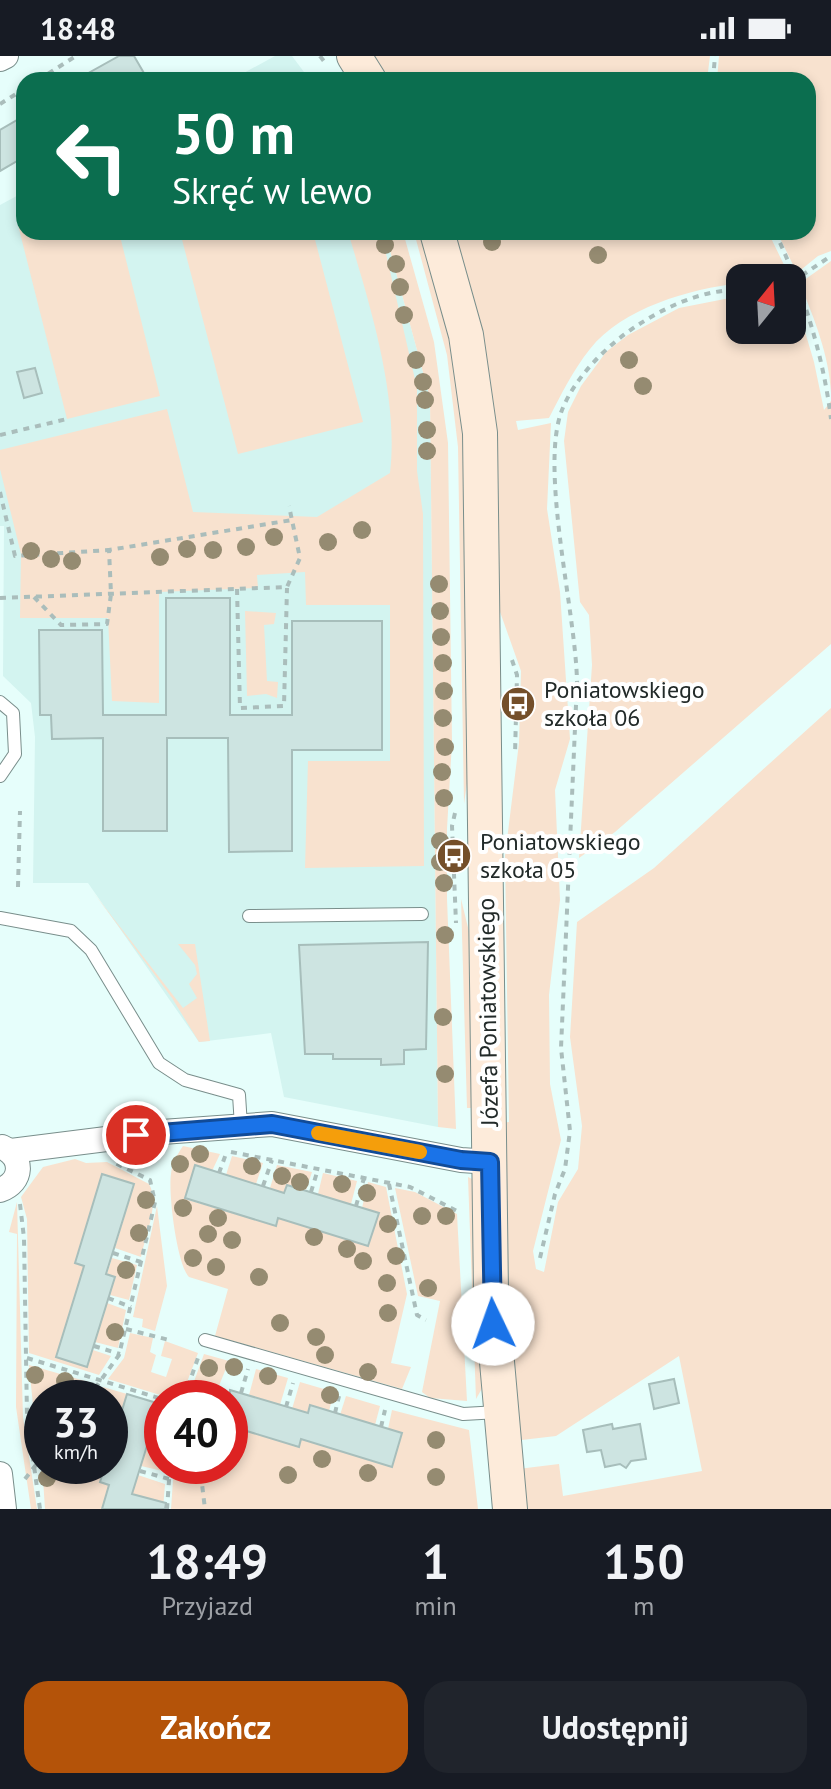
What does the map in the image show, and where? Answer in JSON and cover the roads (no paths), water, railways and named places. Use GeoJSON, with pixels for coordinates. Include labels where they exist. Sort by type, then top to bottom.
{"type":"FeatureCollection","features":[{"type":"Feature","properties":{"kind":"street"},"geometry":{"type":"LineString","coordinates":[[0,59],[6,56]]}},
{"type":"Feature","properties":{"kind":"street","name":"Józefa Poniatowskiego"},"geometry":{"type":"LineString","coordinates":[[439,240],[466,335],[480,433],[491,1294],[499,1412],[510,1509]]}},
{"type":"Feature","properties":{"kind":"street"},"geometry":{"type":"LineString","coordinates":[[3,1147],[24,1152],[52,1145],[272,1124],[461,1160],[490,1162]]}},
{"type":"Feature","properties":{"kind":"street"},"geometry":{"type":"LineString","coordinates":[[9,1190],[28,1159],[52,1145]]}},
{"type":"Feature","properties":{"kind":"street"},"geometry":{"type":"LineString","coordinates":[[3,1147],[18,1162],[9,1190]]}},
{"type":"Feature","properties":{"kind":"street"},"geometry":{"type":"LineString","coordinates":[[0,1474],[4,1509]]}},
{"type":"Feature","properties":{"kind":"lane"},"geometry":{"type":"LineString","coordinates":[[0,702],[13,713],[15,754],[0,776]]}},
{"type":"Feature","properties":{"kind":"lane"},"geometry":{"type":"LineString","coordinates":[[249,916],[422,914]]}},
{"type":"Feature","properties":{"kind":"lane"},"geometry":{"type":"LineString","coordinates":[[0,918],[71,931],[91,950],[159,1063],[185,1080],[239,1095],[241,1126]]}},
{"type":"Feature","properties":{"kind":"lane"},"geometry":{"type":"LineString","coordinates":[[203,1345],[463,1414],[499,1412]]}},
{"type":"Feature","properties":{"kind":"place","name":"Poniatowskiego szkoła 06"},"geometry":{"type":"Point","coordinates":[518,704]}},
{"type":"Feature","properties":{"kind":"place","name":"Poniatowskiego szkoła 05"},"geometry":{"type":"Point","coordinates":[454,856]}}]}
